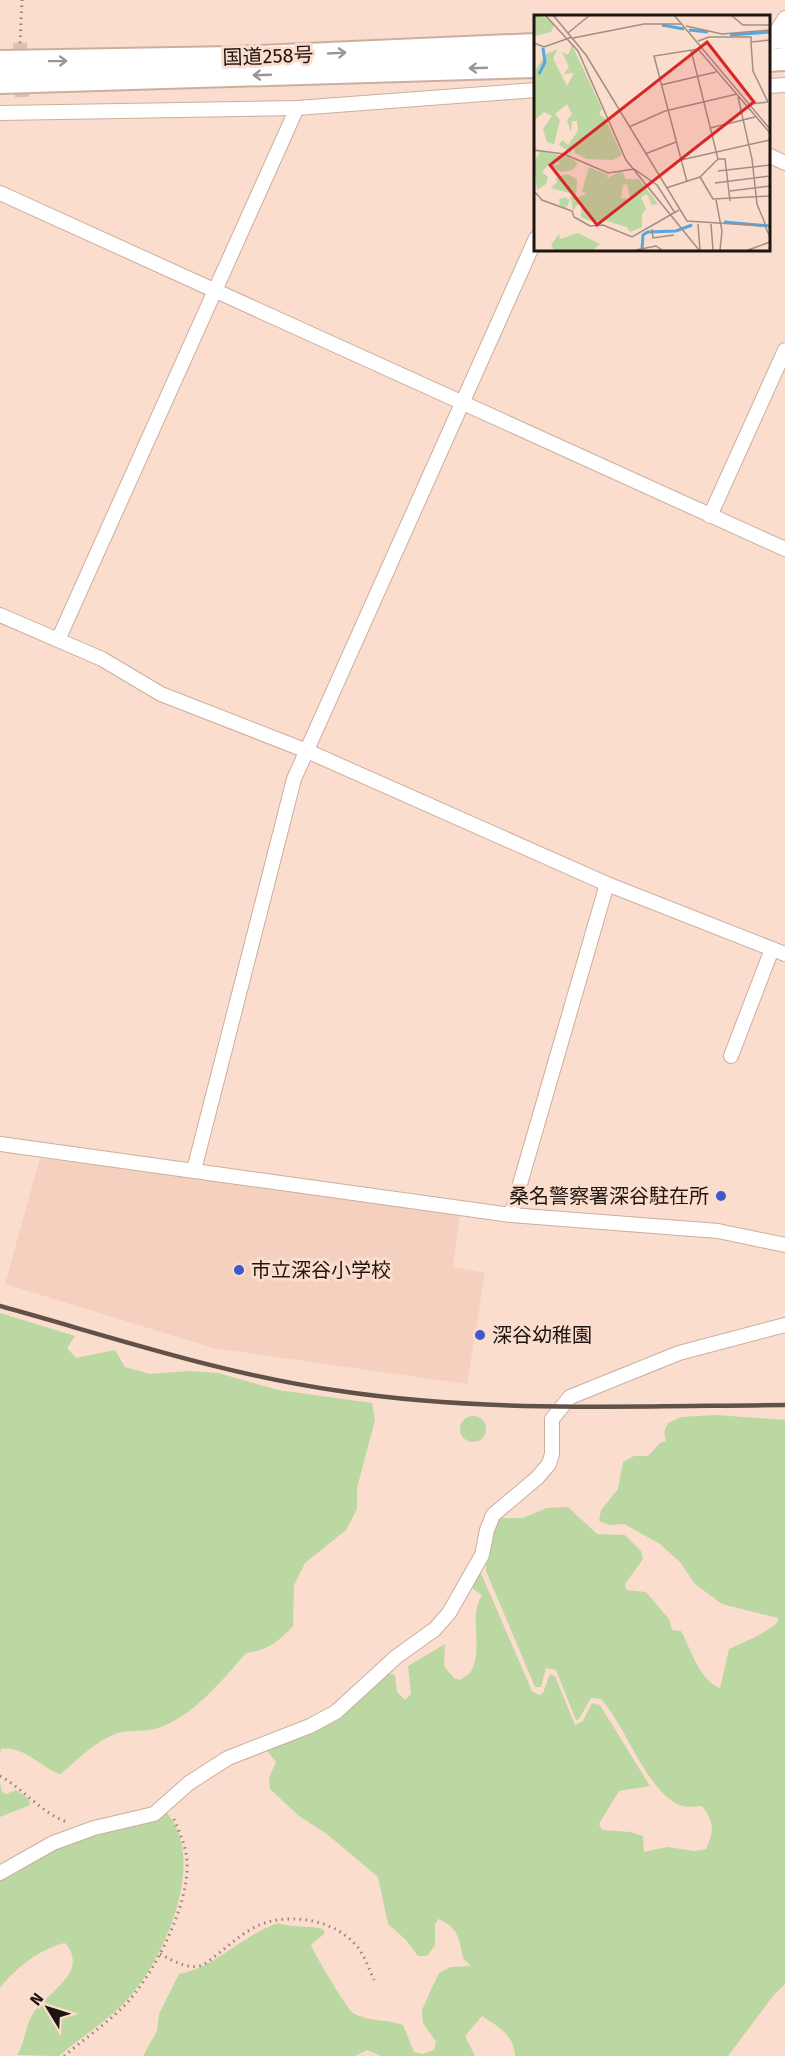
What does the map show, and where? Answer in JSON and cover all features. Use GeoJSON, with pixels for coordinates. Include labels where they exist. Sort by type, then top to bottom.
{"type":"FeatureCollection","features":[{"type":"Feature","properties":{"kind":"highway","name":"国道258号"},"geometry":{"type":"LineString","coordinates":[[0,62],[234,58],[534,45]]}},
{"type":"Feature","properties":{"kind":"highway","name":"国道258号"},"geometry":{"type":"LineString","coordinates":[[0,82],[534,66]]}},
{"type":"Feature","properties":{"kind":"street"},"geometry":{"type":"LineString","coordinates":[[776,60],[775,37],[785,18]]}},
{"type":"Feature","properties":{"kind":"street"},"geometry":{"type":"LineString","coordinates":[[0,113],[297,108],[534,90]]}},
{"type":"Feature","properties":{"kind":"street"},"geometry":{"type":"LineString","coordinates":[[22,97],[22,112]]}},
{"type":"Feature","properties":{"kind":"street"},"geometry":{"type":"LineString","coordinates":[[57,640],[297,108]]}},
{"type":"Feature","properties":{"kind":"street"},"geometry":{"type":"LineString","coordinates":[[770,156],[785,163]]}},
{"type":"Feature","properties":{"kind":"street"},"geometry":{"type":"LineString","coordinates":[[0,193],[785,549]]}},
{"type":"Feature","properties":{"kind":"street"},"geometry":{"type":"LineString","coordinates":[[194,1170],[294,779],[534,242]]}},
{"type":"Feature","properties":{"kind":"street"},"geometry":{"type":"LineString","coordinates":[[710,516],[785,350]]}},
{"type":"Feature","properties":{"kind":"street"},"geometry":{"type":"LineString","coordinates":[[0,615],[102,659],[161,694],[307,751],[607,884],[779,952],[731,1056]]}},
{"type":"Feature","properties":{"kind":"street"},"geometry":{"type":"LineString","coordinates":[[511,1215],[607,884]]}},
{"type":"Feature","properties":{"kind":"street"},"geometry":{"type":"LineString","coordinates":[[0,1144],[511,1215],[718,1231],[785,1245]]}},
{"type":"Feature","properties":{"kind":"street"},"geometry":{"type":"LineString","coordinates":[[0,1874],[53,1843],[94,1828],[154,1814],[189,1783],[228,1758],[310,1726],[336,1712],[396,1657],[441,1622],[482,1555],[487,1530],[494,1515],[537,1478],[549,1464],[552,1454],[552,1419],[570,1397],[679,1353],[785,1325]]}},
{"type":"Feature","properties":{"kind":"path"},"geometry":{"type":"LineString","coordinates":[[20,43],[22,0]]}},
{"type":"Feature","properties":{"kind":"path"},"geometry":{"type":"LineString","coordinates":[[0,1776],[18,1785],[59,1819],[94,1828]]}},
{"type":"Feature","properties":{"kind":"path"},"geometry":{"type":"LineString","coordinates":[[63,2056],[123,2007],[150,1974],[168,1938],[188,1874],[183,1840],[166,1805]]}},
{"type":"Feature","properties":{"kind":"path"},"geometry":{"type":"LineString","coordinates":[[160,1954],[186,1966],[196,1967],[203,1965],[258,1926],[293,1918],[334,1929],[353,1941],[361,1951],[374,1980]]}},
{"type":"Feature","properties":{"kind":"shaded area","name":"市立深谷小学校"},"geometry":{"type":"Polygon","coordinates":[[[40,1158],[460,1214],[453,1267],[485,1273],[467,1384],[213,1348],[5,1284],[40,1158]]]}},
{"type":"Feature","properties":{"kind":"green space"},"geometry":{"type":"Polygon","coordinates":[[[0,1313],[75,1336],[67,1348],[76,1358],[115,1350],[125,1367],[150,1374],[189,1371],[218,1373],[278,1390],[372,1403],[375,1420],[357,1488],[357,1509],[346,1530],[305,1563],[294,1585],[293,1626],[272,1644],[261,1650],[246,1653],[206,1696],[183,1715],[154,1729],[121,1732],[104,1739],[60,1774],[17,1750],[1,1749],[0,1755],[0,1313]]]}},
{"type":"Feature","properties":{"kind":"green space"},"geometry":{"type":"Polygon","coordinates":[[[716,1415],[785,1420],[785,1984],[773,1996],[728,2056],[515,2056],[509,2037],[482,2016],[465,2036],[475,2056],[381,2056],[367,2050],[355,2056],[143,2056],[157,2031],[159,2014],[179,1974],[218,1958],[264,1929],[278,1923],[323,1929],[325,1933],[311,1945],[331,1981],[353,2013],[365,2018],[403,2025],[414,2052],[423,2054],[434,2050],[436,2042],[423,2023],[422,2010],[439,1973],[450,1967],[471,1966],[463,1958],[457,1935],[450,1926],[438,1919],[435,1924],[435,1945],[427,1956],[418,1956],[406,1940],[388,1924],[378,1877],[327,1834],[299,1816],[270,1789],[269,1778],[276,1762],[267,1751],[271,1744],[301,1734],[385,1673],[395,1675],[397,1692],[405,1700],[411,1694],[408,1666],[445,1644],[444,1666],[454,1678],[460,1680],[467,1675],[475,1662],[476,1613],[482,1595],[469,1586],[480,1571],[532,1691],[539,1695],[543,1693],[550,1674],[555,1676],[575,1725],[583,1721],[592,1703],[600,1705],[650,1786],[619,1791],[599,1824],[602,1830],[630,1832],[643,1836],[644,1852],[668,1847],[694,1851],[706,1849],[712,1827],[702,1806],[678,1805],[664,1794],[654,1783],[619,1724],[601,1699],[591,1698],[579,1719],[576,1720],[556,1670],[546,1668],[541,1687],[535,1687],[486,1571],[486,1553],[495,1518],[523,1518],[547,1508],[568,1507],[597,1534],[625,1535],[641,1551],[643,1559],[625,1584],[626,1590],[646,1592],[669,1619],[672,1630],[681,1631],[706,1678],[720,1688],[729,1649],[767,1630],[778,1622],[778,1618],[722,1604],[695,1584],[680,1562],[660,1544],[624,1524],[609,1525],[599,1521],[601,1510],[618,1489],[623,1462],[634,1456],[648,1456],[660,1443],[666,1441],[664,1432],[668,1423],[681,1417],[716,1415]]]}},
{"type":"Feature","properties":{"kind":"green space"},"geometry":{"type":"Polygon","coordinates":[[[473,1416],[482,1420],[486,1429],[482,1438],[473,1442],[464,1438],[460,1429],[464,1420],[473,1416]]]}},
{"type":"Feature","properties":{"kind":"green space"},"geometry":{"type":"Polygon","coordinates":[[[0,1783],[2,1792],[6,1794],[16,1790],[29,1799],[30,1805],[0,1817],[0,1783]]]}},
{"type":"Feature","properties":{"kind":"green space"},"geometry":{"type":"Polygon","coordinates":[[[166,1812],[178,1832],[183,1857],[182,1884],[176,1911],[165,1939],[138,1987],[108,2018],[59,2056],[17,2055],[32,2015],[63,1982],[73,1964],[72,1954],[65,1943],[47,1949],[29,1960],[0,1988],[0,1878],[53,1845],[166,1812]]]}},
{"type":"Feature","properties":{"kind":"tunnel"},"geometry":{"type":"LineString","coordinates":[[20,43],[22,97]]}},
{"type":"Feature","properties":{"kind":"railway"},"geometry":{"type":"LineString","coordinates":[[0,1306],[211,1365],[297,1384],[395,1398],[451,1403],[562,1407],[785,1405]]}},
{"type":"Feature","properties":{"kind":"place","name":"桑名警察署深谷駐在所"},"geometry":{"type":"Point","coordinates":[721,1196]}},
{"type":"Feature","properties":{"kind":"place","name":"市立深谷小学校"},"geometry":{"type":"Point","coordinates":[239,1270]}},
{"type":"Feature","properties":{"kind":"place","name":"深谷幼稚園"},"geometry":{"type":"Point","coordinates":[480,1335]}}]}
